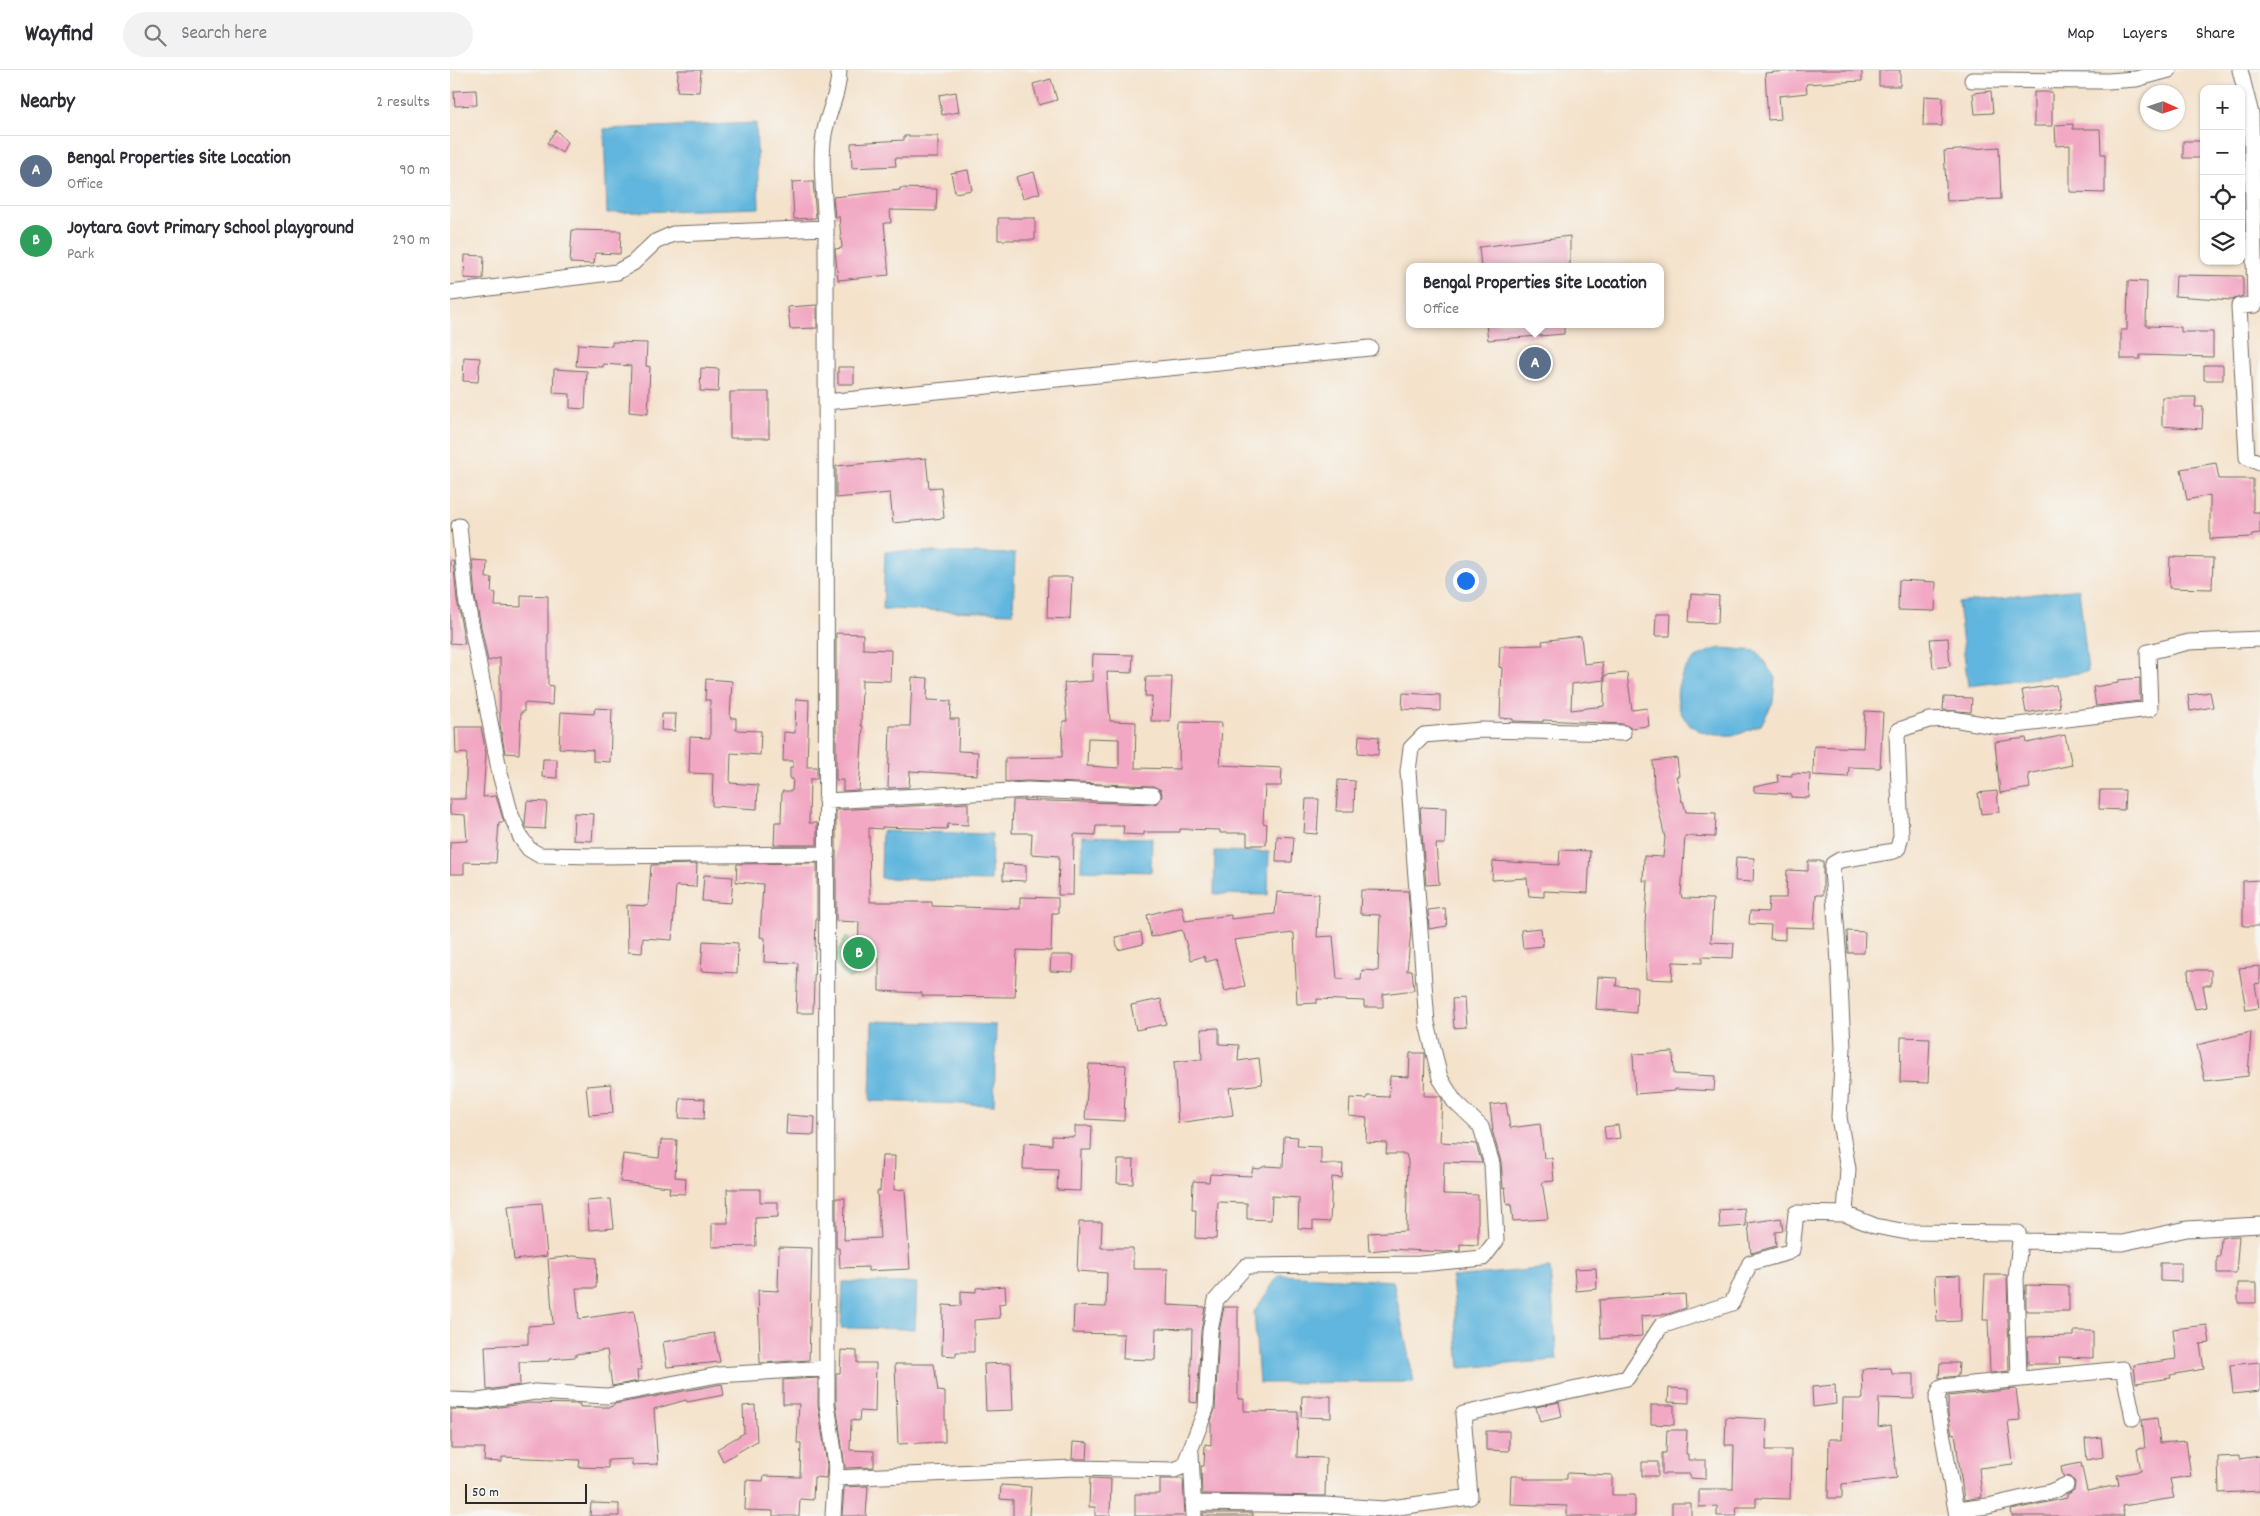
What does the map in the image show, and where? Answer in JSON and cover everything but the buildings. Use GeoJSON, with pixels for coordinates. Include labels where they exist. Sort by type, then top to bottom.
{"type":"FeatureCollection","features":[{"type":"Feature","properties":{"kind":"street"},"geometry":{"type":"LineString","coordinates":[[833,1516],[836,1465],[827,1404],[826,228],[823,144],[826,124],[837,96],[839,70]]}},
{"type":"Feature","properties":{"kind":"street"},"geometry":{"type":"LineString","coordinates":[[1972,80],[2108,81],[2136,79],[2169,70]]}},
{"type":"Feature","properties":{"kind":"street"},"geometry":{"type":"LineString","coordinates":[[2240,70],[2251,114],[2255,306],[2238,306],[2247,457],[2260,463]]}},
{"type":"Feature","properties":{"kind":"street"},"geometry":{"type":"LineString","coordinates":[[450,294],[617,272],[633,264],[654,242],[673,234],[826,228]]}},
{"type":"Feature","properties":{"kind":"street"},"geometry":{"type":"LineString","coordinates":[[826,402],[1370,348]]}},
{"type":"Feature","properties":{"kind":"street"},"geometry":{"type":"LineString","coordinates":[[459,526],[466,598],[500,774],[511,815],[521,838],[529,849],[540,855],[594,856],[827,854]]}},
{"type":"Feature","properties":{"kind":"street"},"geometry":{"type":"LineString","coordinates":[[1845,1214],[1848,1169],[1839,1117],[1843,1048],[1832,870],[1833,864],[1840,860],[1894,851],[1898,848],[1900,836],[1897,735],[1899,730],[1929,720],[1953,719],[2000,727],[2150,709],[2148,652],[2189,642],[2260,639]]}},
{"type":"Feature","properties":{"kind":"street"},"geometry":{"type":"LineString","coordinates":[[835,1478],[1074,1468],[1174,1470],[1184,1466],[1206,1409],[1210,1331],[1216,1300],[1246,1266],[1420,1264],[1483,1258],[1496,1241],[1492,1164],[1481,1127],[1454,1102],[1440,1078],[1427,1023],[1408,770],[1411,748],[1424,735],[1481,730],[1623,733]]}},
{"type":"Feature","properties":{"kind":"street"},"geometry":{"type":"LineString","coordinates":[[826,801],[1027,790],[1153,795]]}},
{"type":"Feature","properties":{"kind":"street"},"geometry":{"type":"LineString","coordinates":[[1191,1451],[1194,1509],[1326,1505],[1384,1509],[1470,1497],[1463,1414],[1627,1378],[1661,1326],[1732,1303],[1750,1264],[1792,1250],[1796,1213],[1845,1214],[1875,1226],[1907,1232],[2002,1231],[2018,1233],[2020,1241],[2016,1279],[2019,1379]]}},
{"type":"Feature","properties":{"kind":"street"},"geometry":{"type":"LineString","coordinates":[[2020,1241],[2122,1243],[2187,1230],[2260,1225]]}},
{"type":"Feature","properties":{"kind":"street"},"geometry":{"type":"LineString","coordinates":[[450,1400],[478,1401],[535,1392],[607,1396],[718,1376],[827,1368]]}},
{"type":"Feature","properties":{"kind":"street"},"geometry":{"type":"LineString","coordinates":[[2066,1485],[2050,1492],[1957,1513],[1939,1415],[1937,1398],[1941,1387],[2123,1369],[2133,1418]]}},
{"type":"Feature","properties":{"kind":"green space"},"geometry":{"type":"Polygon","coordinates":[[[847,936],[854,947],[879,940],[882,959],[872,968],[849,979],[832,961],[847,936]]]}},
{"type":"Feature","properties":{"kind":"water"},"geometry":{"type":"Polygon","coordinates":[[[756,123],[759,208],[607,213],[604,129],[756,123]]]}},
{"type":"Feature","properties":{"kind":"water"},"geometry":{"type":"Polygon","coordinates":[[[885,551],[1015,554],[1013,613],[883,609],[885,551]]]}},
{"type":"Feature","properties":{"kind":"water"},"geometry":{"type":"Polygon","coordinates":[[[2079,589],[2088,672],[1968,686],[1958,603],[2079,589]]]}},
{"type":"Feature","properties":{"kind":"water"},"geometry":{"type":"Polygon","coordinates":[[[1721,648],[1757,651],[1775,678],[1773,702],[1761,725],[1730,736],[1704,732],[1693,727],[1685,719],[1677,700],[1681,676],[1688,665],[1703,654],[1721,648]]]}},
{"type":"Feature","properties":{"kind":"water"},"geometry":{"type":"Polygon","coordinates":[[[882,831],[992,834],[991,881],[881,878],[882,831]]]}},
{"type":"Feature","properties":{"kind":"water"},"geometry":{"type":"Polygon","coordinates":[[[1082,836],[1152,838],[1151,872],[1081,870],[1082,836]]]}},
{"type":"Feature","properties":{"kind":"water"},"geometry":{"type":"Polygon","coordinates":[[[1215,851],[1269,852],[1268,895],[1214,894],[1215,851]]]}},
{"type":"Feature","properties":{"kind":"water"},"geometry":{"type":"Polygon","coordinates":[[[872,1021],[996,1025],[994,1105],[870,1101],[872,1021]]]}},
{"type":"Feature","properties":{"kind":"water"},"geometry":{"type":"Polygon","coordinates":[[[1550,1268],[1557,1360],[1460,1368],[1452,1277],[1550,1268]]]}},
{"type":"Feature","properties":{"kind":"water"},"geometry":{"type":"Polygon","coordinates":[[[1279,1275],[1393,1281],[1414,1382],[1259,1383],[1254,1312],[1279,1275]]]}},
{"type":"Feature","properties":{"kind":"water"},"geometry":{"type":"Polygon","coordinates":[[[843,1282],[917,1283],[915,1329],[841,1328],[843,1282]]]}},
{"type":"Feature","properties":{"kind":"place","name":"Bengal Properties Site Location"},"geometry":{"type":"Point","coordinates":[1535,363]}},
{"type":"Feature","properties":{"kind":"place","name":"Joytara Govt Primary School playground"},"geometry":{"type":"Point","coordinates":[859,953]}}]}
